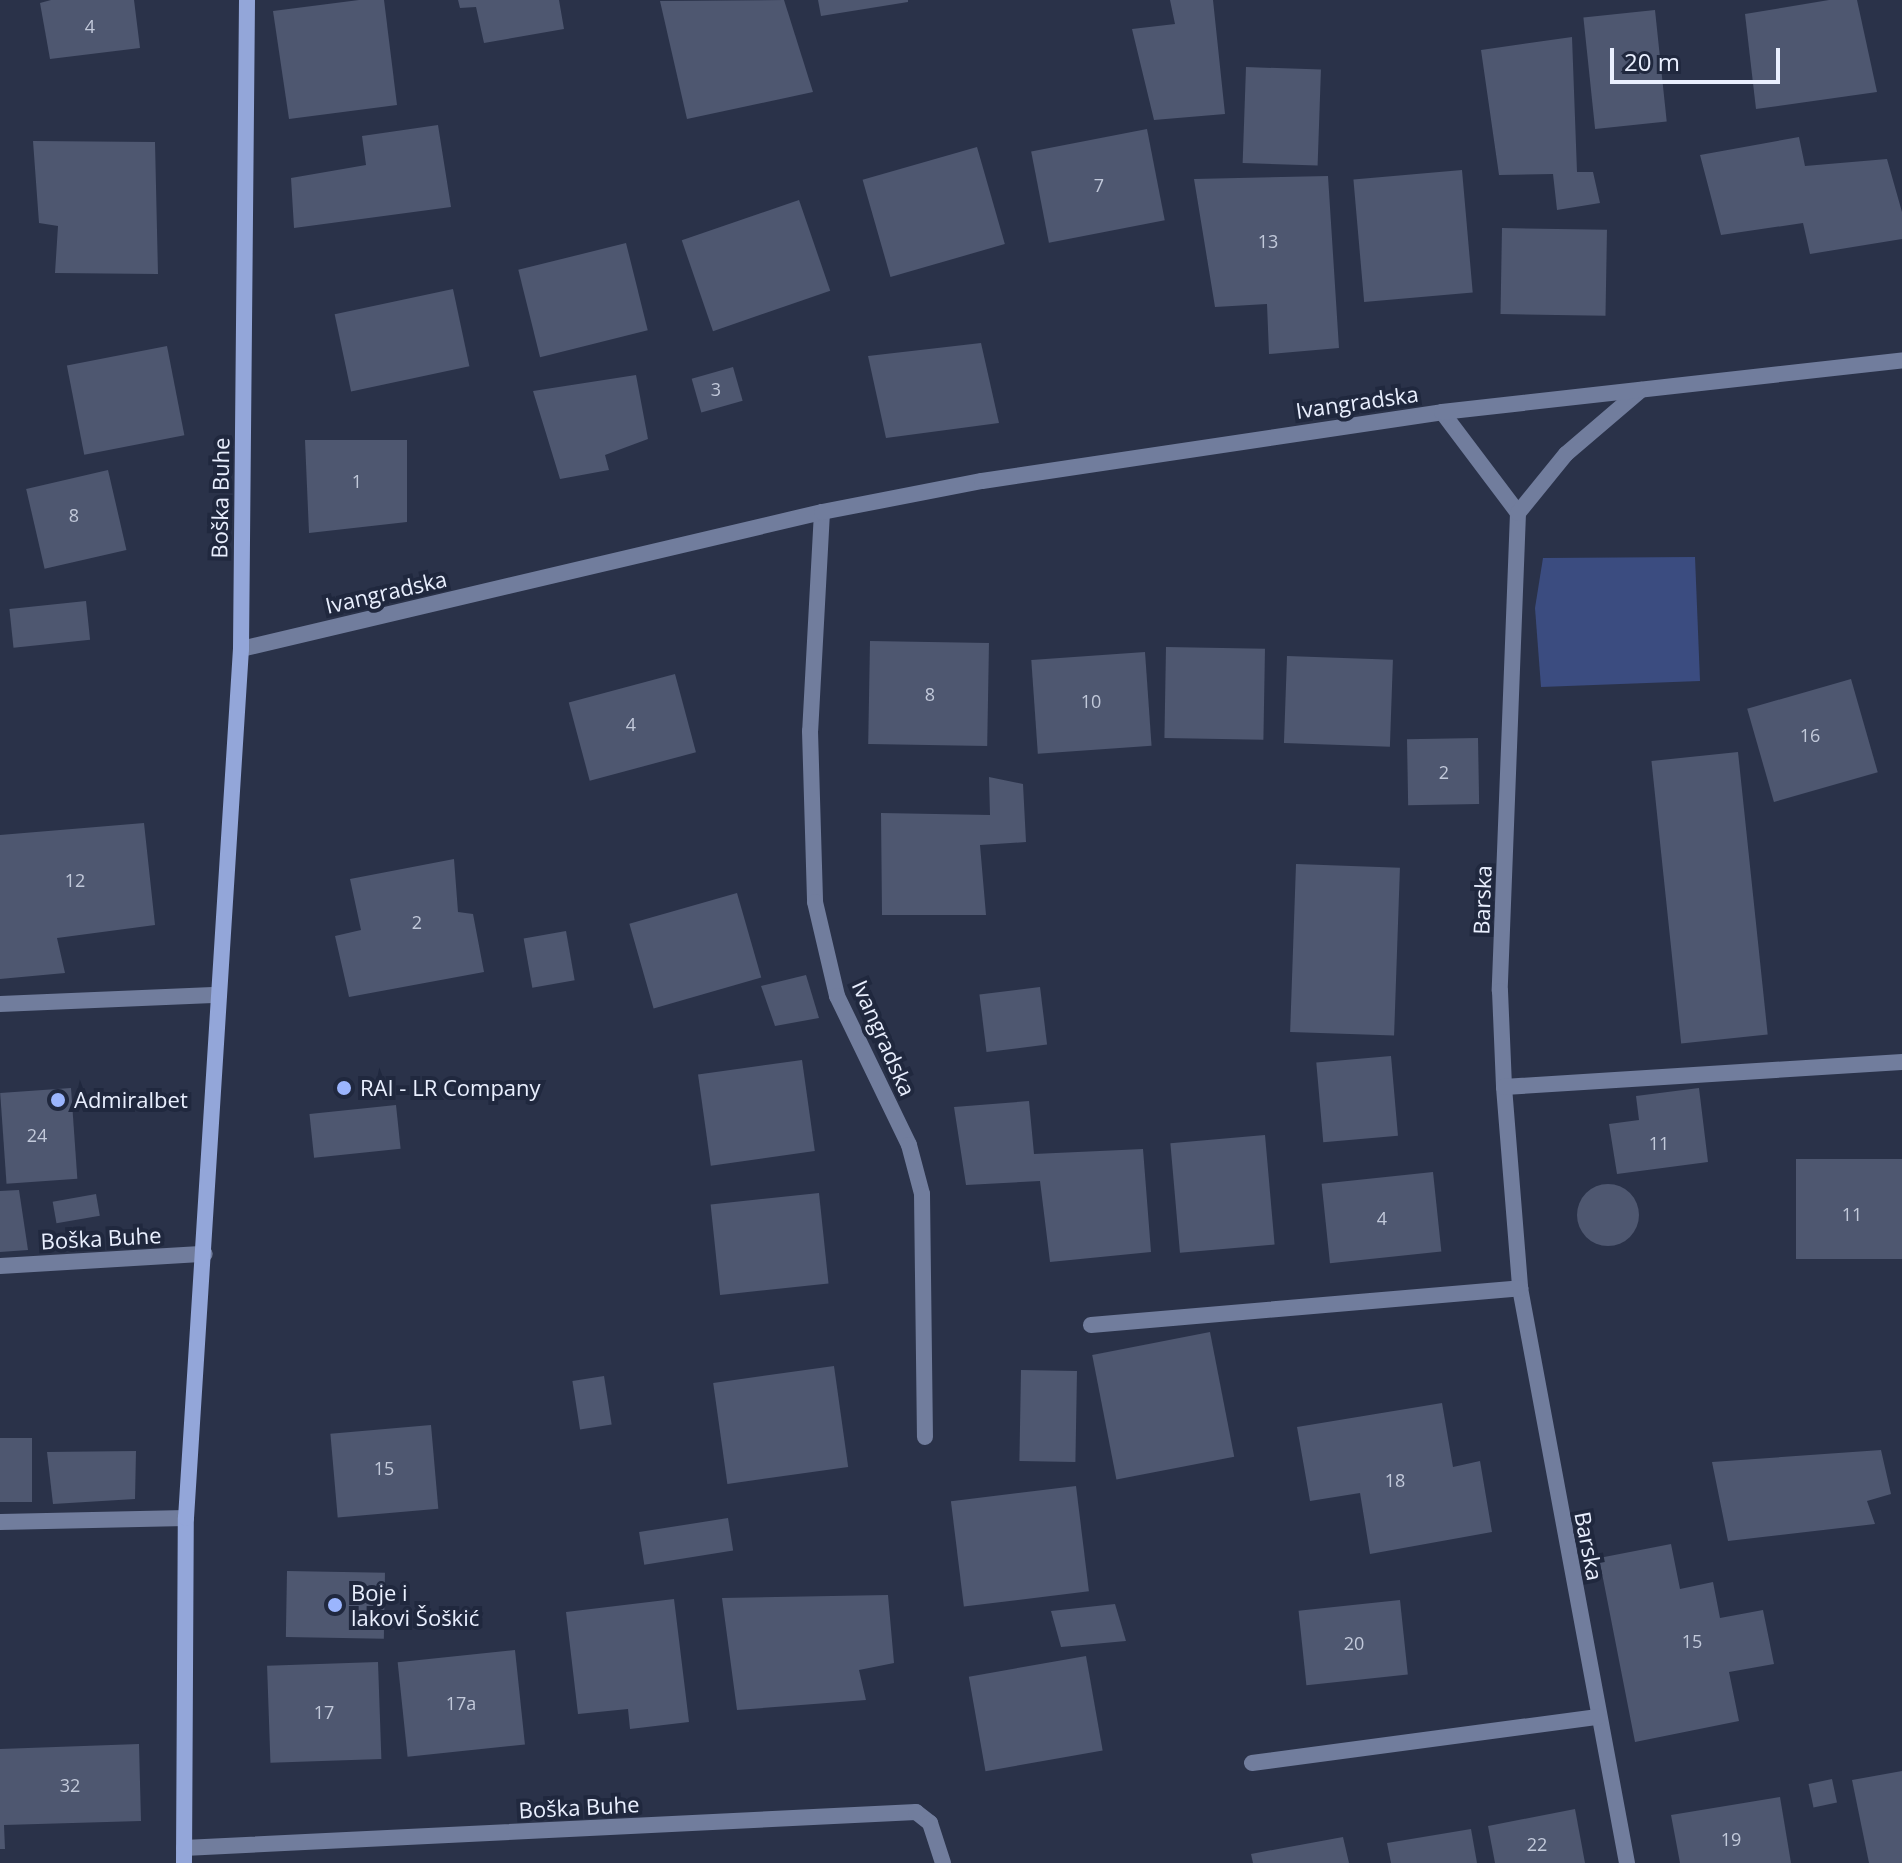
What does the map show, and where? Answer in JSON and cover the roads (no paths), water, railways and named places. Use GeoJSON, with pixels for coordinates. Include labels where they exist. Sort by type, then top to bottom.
{"type":"FeatureCollection","features":[{"type":"Feature","properties":{"kind":"street","name":"Boška Buhe"},"geometry":{"type":"LineString","coordinates":[[247,0],[241,649],[186,1518],[184,1855],[916,1812],[930,1823],[943,1863]]}},
{"type":"Feature","properties":{"kind":"street","name":"Ivangradska"},"geometry":{"type":"LineString","coordinates":[[241,649],[822,512],[982,481],[1442,412],[1902,360]]}},
{"type":"Feature","properties":{"kind":"street"},"geometry":{"type":"LineString","coordinates":[[1442,412],[1518,513],[1566,454],[1644,388]]}},
{"type":"Feature","properties":{"kind":"street","name":"Ivangradska"},"geometry":{"type":"LineString","coordinates":[[822,512],[810,731],[815,902],[837,996],[909,1145],[922,1194],[925,1437]]}},
{"type":"Feature","properties":{"kind":"street","name":"Barska"},"geometry":{"type":"LineString","coordinates":[[1518,513],[1500,991],[1504,1087],[1520,1288],[1627,1863]]}},
{"type":"Feature","properties":{"kind":"street"},"geometry":{"type":"LineString","coordinates":[[0,1004],[219,995]]}},
{"type":"Feature","properties":{"kind":"street"},"geometry":{"type":"LineString","coordinates":[[1504,1087],[1902,1062]]}},
{"type":"Feature","properties":{"kind":"street","name":"Boška Buhe"},"geometry":{"type":"LineString","coordinates":[[0,1266],[205,1254]]}},
{"type":"Feature","properties":{"kind":"street"},"geometry":{"type":"LineString","coordinates":[[1091,1325],[1520,1288]]}},
{"type":"Feature","properties":{"kind":"street"},"geometry":{"type":"LineString","coordinates":[[0,1522],[186,1518]]}},
{"type":"Feature","properties":{"kind":"street"},"geometry":{"type":"LineString","coordinates":[[1252,1763],[1598,1717]]}},
{"type":"Feature","properties":{"kind":"place","name":"RAI - LR Company"},"geometry":{"type":"Point","coordinates":[344,1088]}},
{"type":"Feature","properties":{"kind":"place","name":"Admiralbet"},"geometry":{"type":"Point","coordinates":[58,1100]}},
{"type":"Feature","properties":{"kind":"place","name":"Boje i lakovi Šoškić"},"geometry":{"type":"Point","coordinates":[335,1605]}}]}
